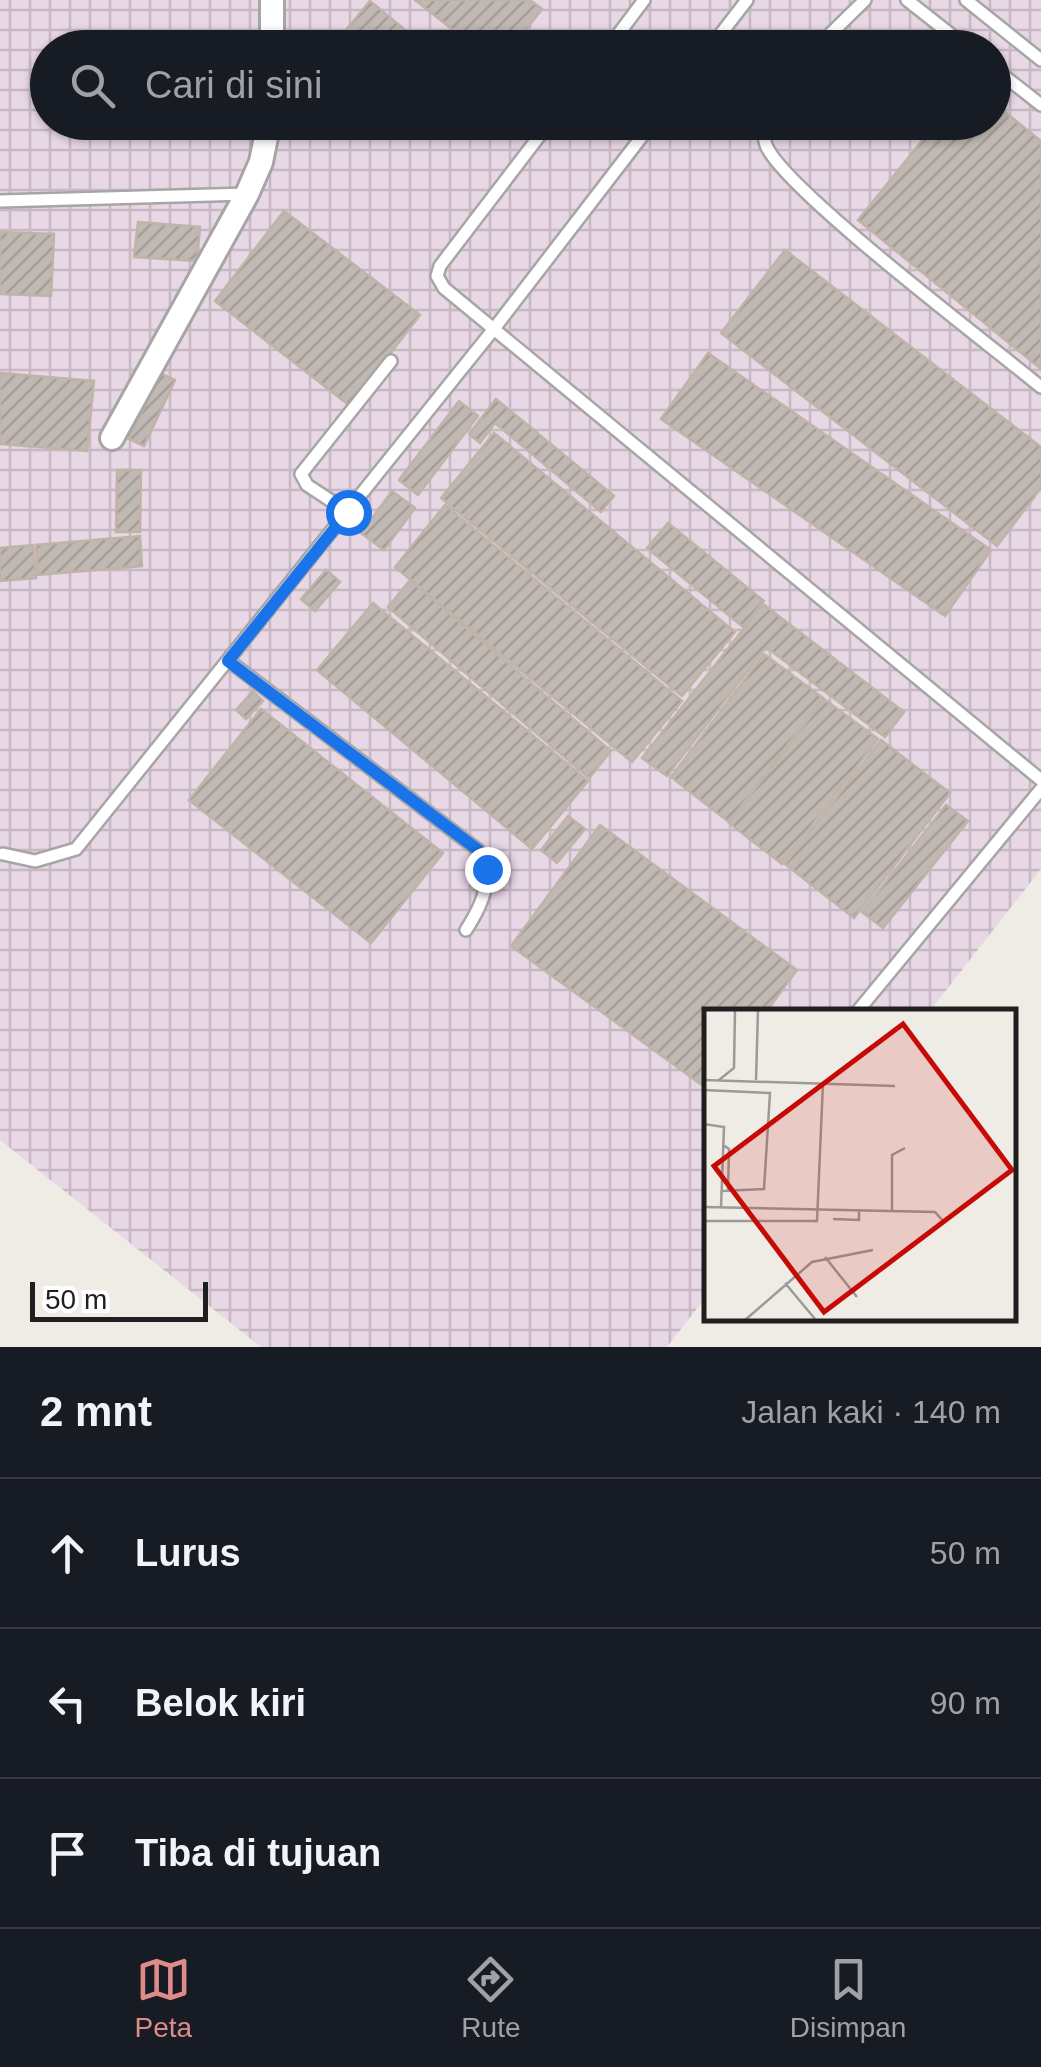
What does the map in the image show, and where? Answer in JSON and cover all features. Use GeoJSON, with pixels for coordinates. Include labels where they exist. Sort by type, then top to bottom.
{"type":"FeatureCollection","features":[{"type":"Feature","properties":{"kind":"street"},"geometry":{"type":"LineString","coordinates":[[272,0],[272,30]]}},
{"type":"Feature","properties":{"kind":"street"},"geometry":{"type":"LineString","coordinates":[[112,438],[247,194],[261,162],[265,140]]}},
{"type":"Feature","properties":{"kind":"lane"},"geometry":{"type":"LineString","coordinates":[[622,30],[644,0]]}},
{"type":"Feature","properties":{"kind":"lane"},"geometry":{"type":"LineString","coordinates":[[724,30],[747,0]]}},
{"type":"Feature","properties":{"kind":"lane"},"geometry":{"type":"LineString","coordinates":[[834,30],[865,0]]}},
{"type":"Feature","properties":{"kind":"lane"},"geometry":{"type":"LineString","coordinates":[[907,0],[945,30]]}},
{"type":"Feature","properties":{"kind":"lane"},"geometry":{"type":"LineString","coordinates":[[966,0],[1004,30]]}},
{"type":"Feature","properties":{"kind":"lane"},"geometry":{"type":"LineString","coordinates":[[1011,36],[1041,60]]}},
{"type":"Feature","properties":{"kind":"lane"},"geometry":{"type":"LineString","coordinates":[[1011,81],[1041,105]]}},
{"type":"Feature","properties":{"kind":"lane"},"geometry":{"type":"LineString","coordinates":[[536,140],[440,266],[437,276],[493,330],[1041,780]]}},
{"type":"Feature","properties":{"kind":"lane"},"geometry":{"type":"LineString","coordinates":[[3,854],[35,861],[76,849],[493,330],[639,140]]}},
{"type":"Feature","properties":{"kind":"lane"},"geometry":{"type":"LineString","coordinates":[[766,140],[766,147],[832,215],[1041,388]]}},
{"type":"Feature","properties":{"kind":"lane"},"geometry":{"type":"LineString","coordinates":[[0,201],[247,194]]}},
{"type":"Feature","properties":{"kind":"lane"},"geometry":{"type":"LineString","coordinates":[[348,512],[307,485],[301,474],[391,361]]}},
{"type":"Feature","properties":{"kind":"lane"},"geometry":{"type":"LineString","coordinates":[[228,661],[478,850],[487,869],[486,894],[466,930]]}},
{"type":"Feature","properties":{"kind":"lane"},"geometry":{"type":"LineString","coordinates":[[859,1009],[1041,789]]}},
{"type":"Feature","properties":{"kind":"shaded area"},"geometry":{"type":"Polygon","coordinates":[[[0,0],[1041,0],[1041,869],[931,1009],[704,1009],[704,1300],[667,1347],[261,1347],[0,1140],[0,0]]]}},
{"type":"Feature","properties":{"kind":"building"},"geometry":{"type":"Polygon","coordinates":[[[415,0],[530,0],[542,9],[526,30],[453,30],[415,0]]]}},
{"type":"Feature","properties":{"kind":"building"},"geometry":{"type":"Polygon","coordinates":[[[370,1],[405,30],[346,30],[370,1]]]}},
{"type":"Feature","properties":{"kind":"building"},"geometry":{"type":"Polygon","coordinates":[[[1011,117],[1041,141],[1041,369],[858,220],[922,140],[1011,140],[1011,117]]]}},
{"type":"Feature","properties":{"kind":"building"},"geometry":{"type":"Polygon","coordinates":[[[284,211],[420,315],[350,406],[215,301],[284,211]]]}},
{"type":"Feature","properties":{"kind":"building"},"geometry":{"type":"Polygon","coordinates":[[[138,222],[200,227],[197,261],[134,257],[138,222]]]}},
{"type":"Feature","properties":{"kind":"building"},"geometry":{"type":"Polygon","coordinates":[[[0,232],[54,234],[51,296],[0,294],[0,232]]]}},
{"type":"Feature","properties":{"kind":"building"},"geometry":{"type":"Polygon","coordinates":[[[785,250],[1041,447],[1041,488],[997,546],[721,333],[785,250]]]}},
{"type":"Feature","properties":{"kind":"building"},"geometry":{"type":"Polygon","coordinates":[[[708,353],[991,550],[945,616],[661,419],[708,353]]]}},
{"type":"Feature","properties":{"kind":"building"},"geometry":{"type":"Polygon","coordinates":[[[0,373],[94,381],[87,451],[0,444],[0,373]]]}},
{"type":"Feature","properties":{"kind":"building"},"geometry":{"type":"Polygon","coordinates":[[[160,373],[175,380],[144,446],[129,439],[160,373]]]}},
{"type":"Feature","properties":{"kind":"building"},"geometry":{"type":"Polygon","coordinates":[[[496,399],[614,496],[601,512],[495,423],[480,443],[469,434],[496,399]]]}},
{"type":"Feature","properties":{"kind":"building"},"geometry":{"type":"Polygon","coordinates":[[[459,401],[478,416],[418,495],[399,480],[459,401]]]}},
{"type":"Feature","properties":{"kind":"building"},"geometry":{"type":"Polygon","coordinates":[[[494,433],[735,632],[682,696],[441,498],[494,433]]]}},
{"type":"Feature","properties":{"kind":"building"},"geometry":{"type":"Polygon","coordinates":[[[117,470],[141,470],[140,532],[116,532],[117,470]]]}},
{"type":"Feature","properties":{"kind":"building"},"geometry":{"type":"Polygon","coordinates":[[[392,491],[415,508],[384,550],[361,533],[392,491]]]}},
{"type":"Feature","properties":{"kind":"building"},"geometry":{"type":"Polygon","coordinates":[[[445,505],[682,701],[632,762],[395,567],[445,505]]]}},
{"type":"Feature","properties":{"kind":"building"},"geometry":{"type":"Polygon","coordinates":[[[668,523],[764,601],[743,627],[647,548],[668,523]]]}},
{"type":"Feature","properties":{"kind":"building"},"geometry":{"type":"Polygon","coordinates":[[[140,536],[142,566],[38,575],[36,545],[140,536]]]}},
{"type":"Feature","properties":{"kind":"building"},"geometry":{"type":"Polygon","coordinates":[[[33,545],[36,578],[0,581],[0,548],[33,545]]]}},
{"type":"Feature","properties":{"kind":"building"},"geometry":{"type":"Polygon","coordinates":[[[326,570],[340,582],[315,611],[301,599],[326,570]]]}},
{"type":"Feature","properties":{"kind":"building"},"geometry":{"type":"Polygon","coordinates":[[[410,580],[611,751],[589,778],[388,607],[410,580]]]}},
{"type":"Feature","properties":{"kind":"building"},"geometry":{"type":"Polygon","coordinates":[[[373,603],[588,781],[532,849],[317,670],[373,603]]]}},
{"type":"Feature","properties":{"kind":"building"},"geometry":{"type":"Polygon","coordinates":[[[763,604],[904,712],[885,737],[766,647],[667,776],[642,758],[763,604]]]}},
{"type":"Feature","properties":{"kind":"building"},"geometry":{"type":"Polygon","coordinates":[[[764,654],[823,698],[729,822],[671,777],[764,654]]]}},
{"type":"Feature","properties":{"kind":"building"},"geometry":{"type":"Polygon","coordinates":[[[253,691],[263,701],[246,719],[236,710],[253,691]]]}},
{"type":"Feature","properties":{"kind":"building"},"geometry":{"type":"Polygon","coordinates":[[[824,699],[878,739],[782,864],[729,823],[824,699]]]}},
{"type":"Feature","properties":{"kind":"building"},"geometry":{"type":"Polygon","coordinates":[[[261,709],[443,853],[371,943],[189,800],[261,709]]]}},
{"type":"Feature","properties":{"kind":"building"},"geometry":{"type":"Polygon","coordinates":[[[881,740],[950,793],[854,918],[785,864],[881,740]]]}},
{"type":"Feature","properties":{"kind":"building"},"geometry":{"type":"Polygon","coordinates":[[[946,805],[968,821],[883,928],[862,912],[946,805]]]}},
{"type":"Feature","properties":{"kind":"building"},"geometry":{"type":"Polygon","coordinates":[[[568,816],[585,829],[557,863],[541,850],[568,816]]]}},
{"type":"Feature","properties":{"kind":"building"},"geometry":{"type":"Polygon","coordinates":[[[600,825],[797,970],[768,1009],[704,1009],[704,1087],[511,946],[600,825]]]}},
{"type":"Feature","properties":{"kind":"route"},"geometry":{"type":"LineString","coordinates":[[348,512],[228,661],[478,850],[487,869]]}}]}
